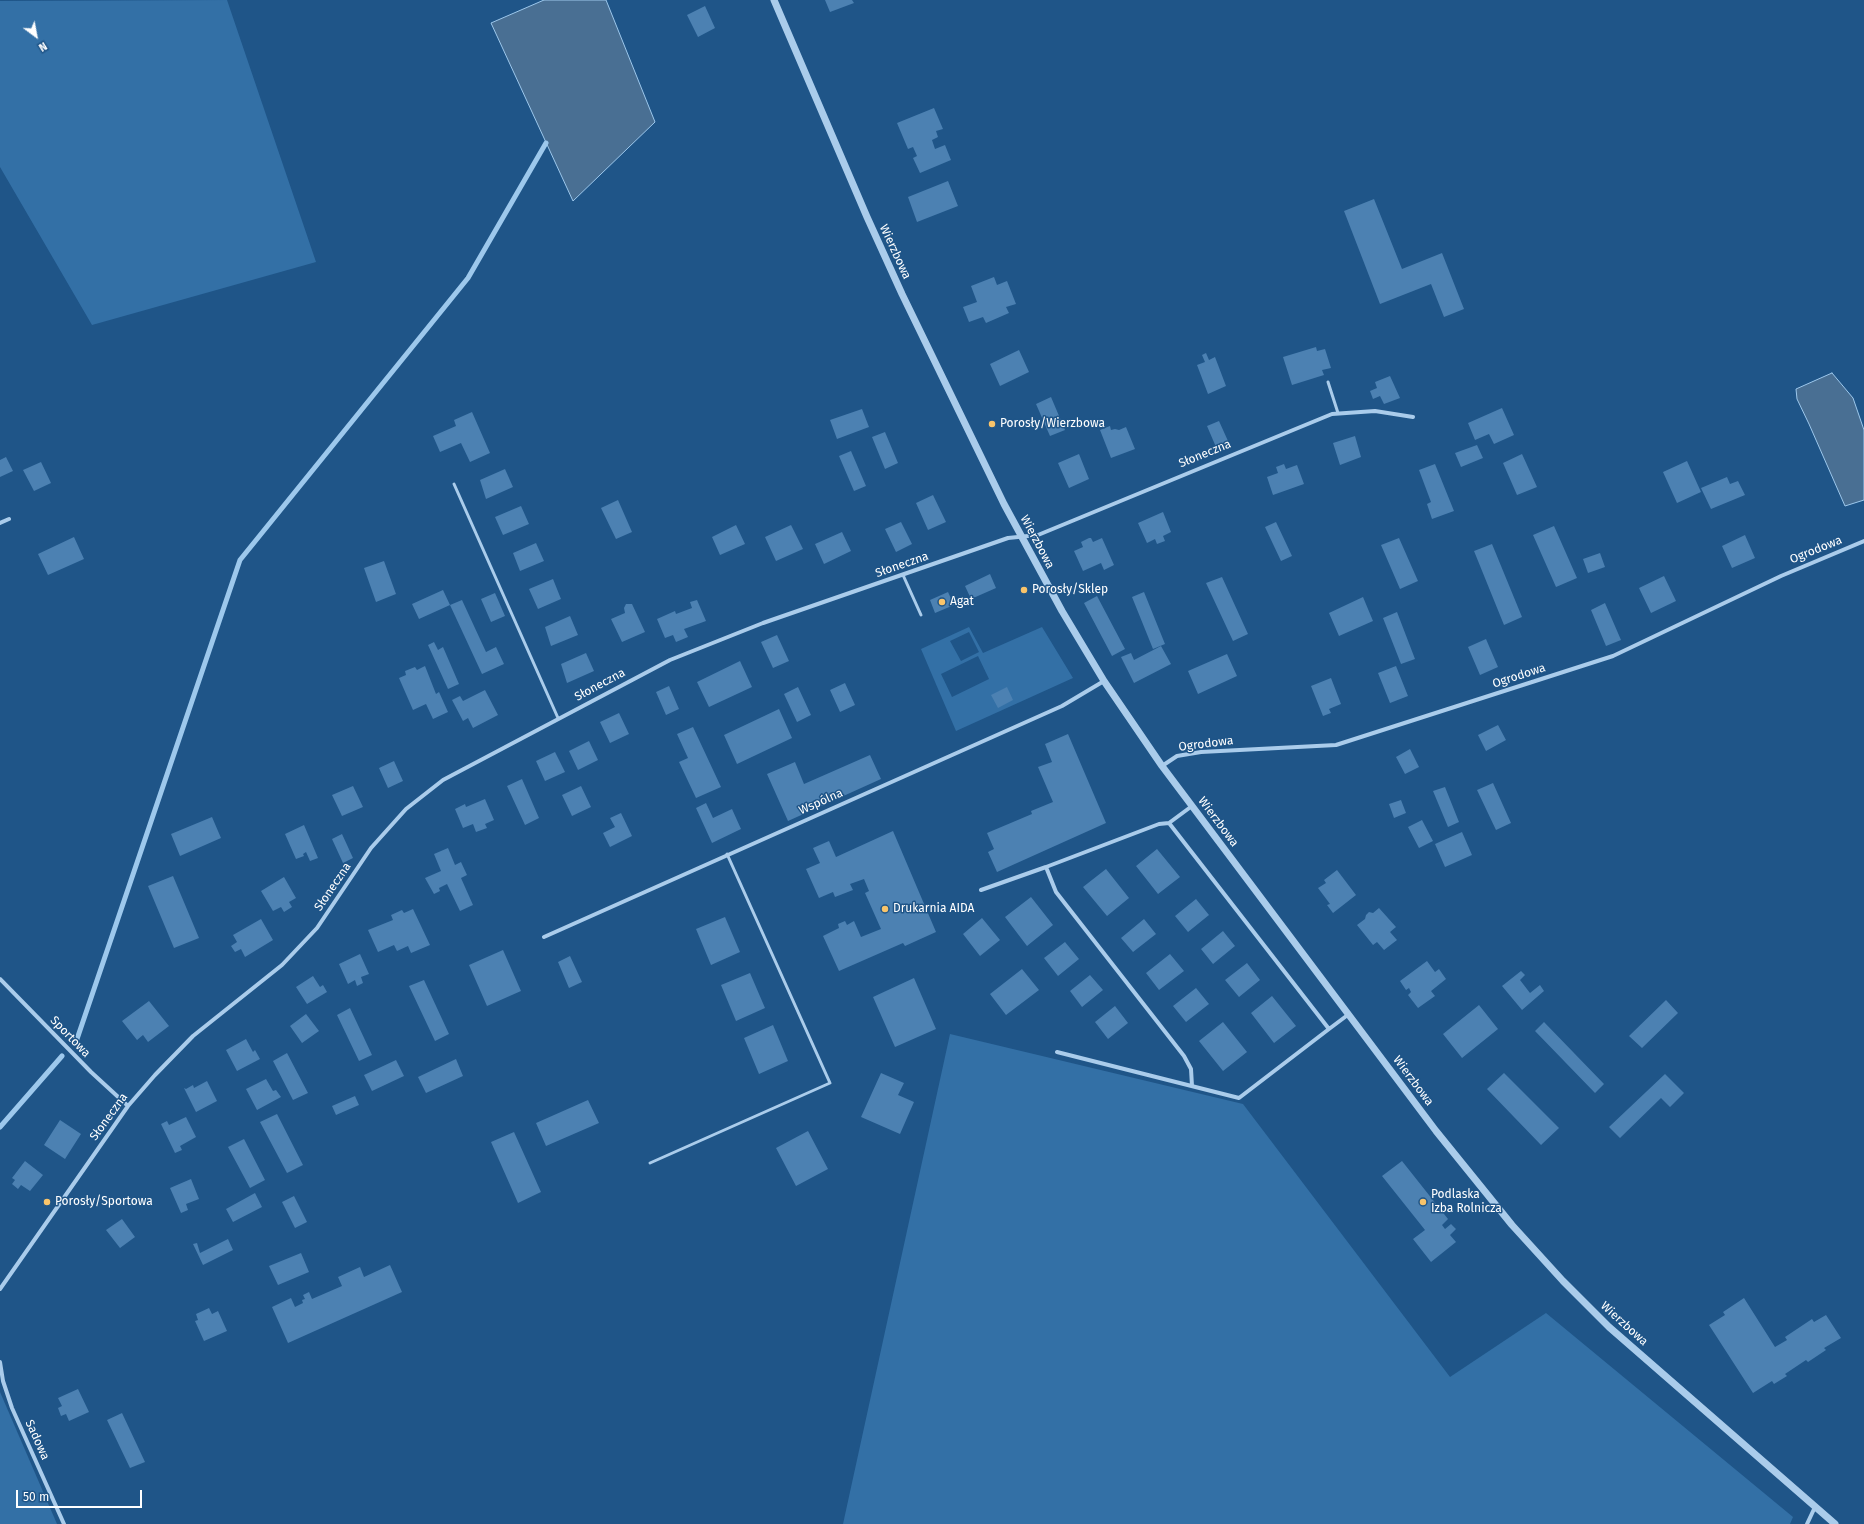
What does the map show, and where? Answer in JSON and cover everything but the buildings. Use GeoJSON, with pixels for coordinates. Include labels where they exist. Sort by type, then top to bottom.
{"type":"FeatureCollection","features":[{"type":"Feature","properties":{"kind":"street","name":"Wierzbowa"},"geometry":{"type":"LineString","coordinates":[[774,0],[867,217],[1021,537],[1062,611],[1104,681],[1162,766],[1482,1190],[1563,1281],[1609,1327],[1835,1524]]}},
{"type":"Feature","properties":{"kind":"street","name":"Słoneczna"},"geometry":{"type":"LineString","coordinates":[[0,1289],[128,1106],[155,1075],[193,1036],[282,965],[317,928],[371,848],[406,809],[443,780],[670,660],[763,623],[1008,538],[1038,535],[1248,447],[1332,414],[1375,411],[1413,417]]}},
{"type":"Feature","properties":{"kind":"street"},"geometry":{"type":"LineString","coordinates":[[0,523],[9,519]]}},
{"type":"Feature","properties":{"kind":"street","name":"Ogrodowa"},"geometry":{"type":"LineString","coordinates":[[1162,766],[1177,756],[1202,752],[1336,745],[1613,656],[1781,576],[1864,541]]}},
{"type":"Feature","properties":{"kind":"street","name":"Wspólna"},"geometry":{"type":"LineString","coordinates":[[544,937],[727,854],[1062,706],[1104,681]]}},
{"type":"Feature","properties":{"kind":"street"},"geometry":{"type":"LineString","coordinates":[[981,890],[1159,824],[1169,823],[1192,806]]}},
{"type":"Feature","properties":{"kind":"street"},"geometry":{"type":"LineString","coordinates":[[1169,823],[1329,1029]]}},
{"type":"Feature","properties":{"kind":"street"},"geometry":{"type":"LineString","coordinates":[[1046,867],[1056,892],[1184,1056],[1191,1070],[1192,1086]]}},
{"type":"Feature","properties":{"kind":"street","name":"Sportowa"},"geometry":{"type":"LineString","coordinates":[[0,980],[91,1072],[128,1106]]}},
{"type":"Feature","properties":{"kind":"street"},"geometry":{"type":"LineString","coordinates":[[1057,1052],[1239,1098],[1349,1014]]}},
{"type":"Feature","properties":{"kind":"street","name":"Sadowa"},"geometry":{"type":"LineString","coordinates":[[0,1362],[3,1381],[12,1408],[64,1524]]}},
{"type":"Feature","properties":{"kind":"street"},"geometry":{"type":"LineString","coordinates":[[1808,1524],[1815,1507]]}},
{"type":"Feature","properties":{"kind":"lane"},"geometry":{"type":"LineString","coordinates":[[1328,382],[1338,413]]}},
{"type":"Feature","properties":{"kind":"lane"},"geometry":{"type":"LineString","coordinates":[[454,484],[558,718]]}},
{"type":"Feature","properties":{"kind":"lane"},"geometry":{"type":"LineString","coordinates":[[904,575],[921,615]]}},
{"type":"Feature","properties":{"kind":"lane"},"geometry":{"type":"LineString","coordinates":[[650,1163],[830,1083],[727,854]]}},
{"type":"Feature","properties":{"kind":"shaded area"},"geometry":{"type":"Polygon","coordinates":[[[227,0],[316,262],[92,325],[0,167],[0,1],[227,0]]]}},
{"type":"Feature","properties":{"kind":"shaded area"},"geometry":{"type":"Polygon","coordinates":[[[544,0],[606,0],[655,122],[573,201],[491,23],[544,0]]]}},
{"type":"Feature","properties":{"kind":"shaded area"},"geometry":{"type":"Polygon","coordinates":[[[1832,373],[1853,398],[1864,430],[1864,500],[1845,506],[1797,399],[1796,389],[1832,373]]]}},
{"type":"Feature","properties":{"kind":"shaded area"},"geometry":{"type":"Polygon","coordinates":[[[969,627],[983,653],[1042,627],[1073,678],[956,731],[921,649],[969,627]],[[969,632],[950,641],[961,661],[979,652],[969,632]],[[978,656],[941,674],[952,697],[989,679],[978,656]]]}},
{"type":"Feature","properties":{"kind":"shaded area"},"geometry":{"type":"Polygon","coordinates":[[[950,1034],[1243,1104],[1450,1377],[1546,1313],[1793,1517],[1790,1524],[843,1524],[950,1034]]]}},
{"type":"Feature","properties":{"kind":"shaded area"},"geometry":{"type":"Polygon","coordinates":[[[0,1392],[57,1524],[0,1524],[0,1392]]]}},
{"type":"Feature","properties":{"kind":"waterway"},"geometry":{"type":"LineString","coordinates":[[76,1042],[240,560],[468,278],[546,143]]}},
{"type":"Feature","properties":{"kind":"waterway"},"geometry":{"type":"LineString","coordinates":[[0,1127],[62,1056]]}},
{"type":"Feature","properties":{"kind":"place","name":"Porosły/Wierzbowa"},"geometry":{"type":"Point","coordinates":[992,424]}},
{"type":"Feature","properties":{"kind":"place","name":"Porosły/Sklep"},"geometry":{"type":"Point","coordinates":[1024,590]}},
{"type":"Feature","properties":{"kind":"place","name":"Agat"},"geometry":{"type":"Point","coordinates":[942,602]}},
{"type":"Feature","properties":{"kind":"place","name":"Drukarnia AIDA"},"geometry":{"type":"Point","coordinates":[885,909]}},
{"type":"Feature","properties":{"kind":"place","name":"Porosły/Sportowa"},"geometry":{"type":"Point","coordinates":[47,1202]}},
{"type":"Feature","properties":{"kind":"place","name":"Podlaska Izba Rolnicza"},"geometry":{"type":"Point","coordinates":[1423,1202]}}]}
